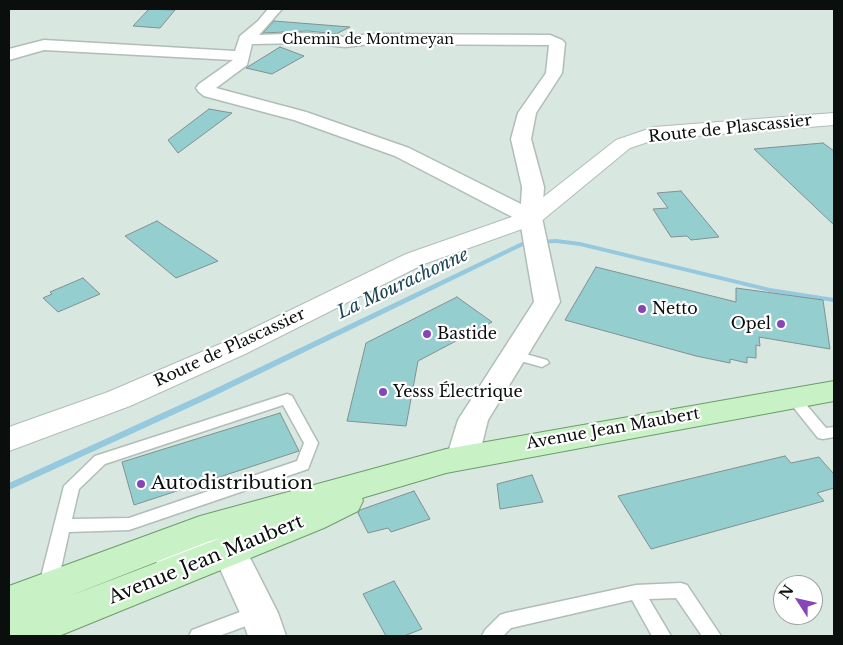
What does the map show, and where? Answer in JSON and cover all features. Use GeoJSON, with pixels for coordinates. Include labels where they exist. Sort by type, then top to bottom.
{"type":"FeatureCollection","features":[{"type":"Feature","properties":{"kind":"main road","name":"Avenue Jean Maubert"},"geometry":{"type":"LineString","coordinates":[[27,615],[200,530],[302,500],[394,477],[463,456],[834,390]]}},
{"type":"Feature","properties":{"kind":"main road","name":"Avenue Jean Maubert"},"geometry":{"type":"LineString","coordinates":[[27,615],[229,550],[312,518],[394,477]]}},
{"type":"Feature","properties":{"kind":"street"},"geometry":{"type":"LineString","coordinates":[[275,9],[243,47],[242,62],[205,88],[210,92],[300,116],[402,152],[536,237],[547,302],[473,420],[463,456]]}},
{"type":"Feature","properties":{"kind":"street","name":"Chemin de Montmeyan"},"geometry":{"type":"LineString","coordinates":[[9,55],[26,48],[44,45],[243,47],[308,38],[344,42],[370,39],[550,40],[557,43],[554,73],[527,113],[521,139],[533,187],[536,237]]}},
{"type":"Feature","properties":{"kind":"street","name":"Route de Plascassier"},"geometry":{"type":"LineString","coordinates":[[9,439],[119,399],[235,348],[415,259],[536,237],[623,144],[654,133],[834,119]]}},
{"type":"Feature","properties":{"kind":"street"},"geometry":{"type":"LineString","coordinates":[[229,550],[263,625]]}},
{"type":"Feature","properties":{"kind":"lane"},"geometry":{"type":"LineString","coordinates":[[515,354],[542,362]]}},
{"type":"Feature","properties":{"kind":"lane"},"geometry":{"type":"LineString","coordinates":[[793,398],[824,434],[834,432]]}},
{"type":"Feature","properties":{"kind":"lane"},"geometry":{"type":"LineString","coordinates":[[27,615],[51,573],[72,486],[100,460],[287,399],[311,443],[303,465],[138,521],[129,524],[63,526]]}},
{"type":"Feature","properties":{"kind":"lane"},"geometry":{"type":"LineString","coordinates":[[491,636],[506,621],[636,592],[681,590],[712,636]]}},
{"type":"Feature","properties":{"kind":"lane"},"geometry":{"type":"LineString","coordinates":[[636,592],[662,636]]}},
{"type":"Feature","properties":{"kind":"lane"},"geometry":{"type":"LineString","coordinates":[[198,636],[263,625]]}},
{"type":"Feature","properties":{"kind":"building"},"geometry":{"type":"Polygon","coordinates":[[[149,9],[175,10],[160,28],[133,26],[149,9]]]}},
{"type":"Feature","properties":{"kind":"building"},"geometry":{"type":"Polygon","coordinates":[[[274,21],[350,27],[336,34],[308,31],[263,33],[274,21]]]}},
{"type":"Feature","properties":{"kind":"building"},"geometry":{"type":"Polygon","coordinates":[[[280,47],[304,56],[272,74],[246,68],[280,47]]]}},
{"type":"Feature","properties":{"kind":"building"},"geometry":{"type":"Polygon","coordinates":[[[209,109],[232,113],[178,153],[168,140],[209,109]]]}},
{"type":"Feature","properties":{"kind":"building"},"geometry":{"type":"Polygon","coordinates":[[[823,143],[834,151],[834,225],[754,149],[823,143]]]}},
{"type":"Feature","properties":{"kind":"building"},"geometry":{"type":"Polygon","coordinates":[[[681,191],[719,237],[691,240],[687,236],[671,237],[653,209],[668,208],[657,193],[681,191]]]}},
{"type":"Feature","properties":{"kind":"building"},"geometry":{"type":"Polygon","coordinates":[[[157,221],[218,261],[176,278],[125,236],[157,221]]]}},
{"type":"Feature","properties":{"kind":"building"},"geometry":{"type":"Polygon","coordinates":[[[596,267],[736,302],[736,288],[823,300],[830,349],[759,337],[760,346],[756,345],[756,358],[747,357],[747,363],[730,359],[730,363],[696,356],[565,320],[596,267]]]}},
{"type":"Feature","properties":{"kind":"building"},"geometry":{"type":"Polygon","coordinates":[[[83,278],[100,294],[58,312],[43,298],[52,294],[50,292],[83,278]]]}},
{"type":"Feature","properties":{"kind":"building"},"geometry":{"type":"Polygon","coordinates":[[[457,297],[492,322],[418,361],[406,426],[347,421],[366,343],[457,297]]]}},
{"type":"Feature","properties":{"kind":"building"},"geometry":{"type":"Polygon","coordinates":[[[280,413],[299,451],[134,505],[122,462],[280,413]]]}},
{"type":"Feature","properties":{"kind":"building"},"geometry":{"type":"Polygon","coordinates":[[[785,456],[791,463],[819,457],[834,474],[834,488],[817,493],[824,501],[651,549],[618,496],[785,456]]]}},
{"type":"Feature","properties":{"kind":"building"},"geometry":{"type":"Polygon","coordinates":[[[532,475],[543,502],[500,509],[497,484],[532,475]]]}},
{"type":"Feature","properties":{"kind":"building"},"geometry":{"type":"Polygon","coordinates":[[[414,491],[430,519],[391,532],[388,528],[368,533],[358,513],[360,510],[414,491]]]}},
{"type":"Feature","properties":{"kind":"building"},"geometry":{"type":"Polygon","coordinates":[[[394,581],[422,629],[404,636],[386,636],[363,594],[394,581]]]}},
{"type":"Feature","properties":{"kind":"waterway","name":"La Mourachonne"},"geometry":{"type":"LineString","coordinates":[[9,487],[209,395],[526,242],[556,241],[580,244],[770,290],[834,300]]}},
{"type":"Feature","properties":{"kind":"place","name":"Netto"},"geometry":{"type":"Point","coordinates":[642,309]}},
{"type":"Feature","properties":{"kind":"place","name":"Opel"},"geometry":{"type":"Point","coordinates":[781,324]}},
{"type":"Feature","properties":{"kind":"place","name":"Bastide"},"geometry":{"type":"Point","coordinates":[427,334]}},
{"type":"Feature","properties":{"kind":"place","name":"Yesss Électrique"},"geometry":{"type":"Point","coordinates":[383,392]}},
{"type":"Feature","properties":{"kind":"place","name":"Autodistribution"},"geometry":{"type":"Point","coordinates":[141,484]}}]}
